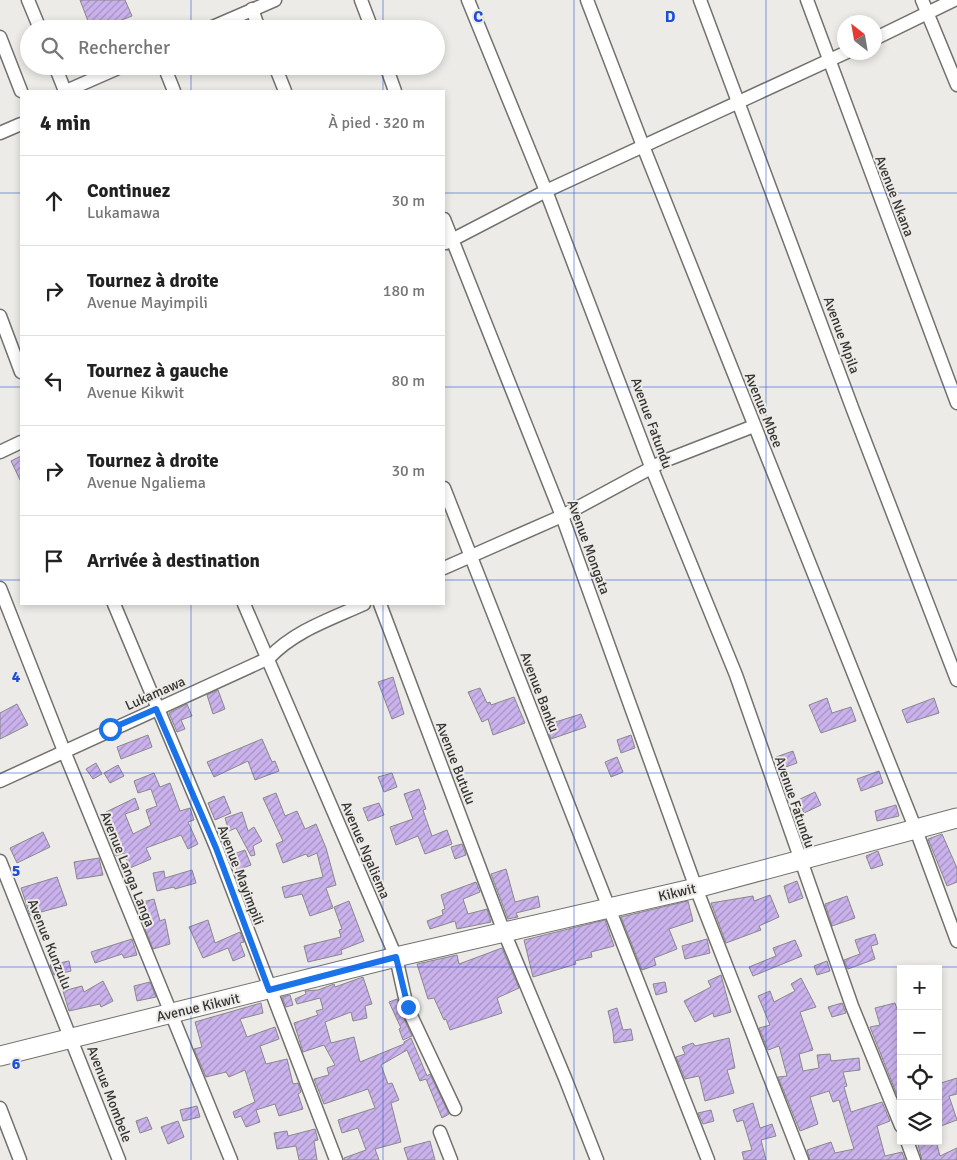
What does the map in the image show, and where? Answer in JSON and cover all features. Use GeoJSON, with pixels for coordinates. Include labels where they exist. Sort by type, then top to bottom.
{"type":"FeatureCollection","features":[{"type":"Feature","properties":{"kind":"main road","name":"Kikwit"},"geometry":{"type":"LineString","coordinates":[[396,957],[696,888],[957,818]]}},
{"type":"Feature","properties":{"kind":"main road","name":"Avenue Kikwit"},"geometry":{"type":"LineString","coordinates":[[0,1056],[396,957]]}},
{"type":"Feature","properties":{"kind":"street"},"geometry":{"type":"LineString","coordinates":[[28,0],[36,20]]}},
{"type":"Feature","properties":{"kind":"street"},"geometry":{"type":"LineString","coordinates":[[228,20],[275,0]]}},
{"type":"Feature","properties":{"kind":"street"},"geometry":{"type":"LineString","coordinates":[[361,0],[369,20]]}},
{"type":"Feature","properties":{"kind":"street","name":"Avenue Fatundu"},"geometry":{"type":"LineString","coordinates":[[468,0],[546,191],[652,469],[736,675],[799,860],[852,1006],[897,1116]]}},
{"type":"Feature","properties":{"kind":"street","name":"Avenue Mbee"},"geometry":{"type":"LineString","coordinates":[[587,0],[643,146],[916,830],[957,941]]}},
{"type":"Feature","properties":{"kind":"street","name":"Avenue Mpila"},"geometry":{"type":"LineString","coordinates":[[700,0],[740,102],[853,410],[957,680]]}},
{"type":"Feature","properties":{"kind":"street","name":"Avenue Nkana"},"geometry":{"type":"LineString","coordinates":[[807,0],[957,403]]}},
{"type":"Feature","properties":{"kind":"street"},"geometry":{"type":"LineString","coordinates":[[922,0],[957,85]]}},
{"type":"Feature","properties":{"kind":"street"},"geometry":{"type":"LineString","coordinates":[[882,35],[954,0]]}},
{"type":"Feature","properties":{"kind":"street"},"geometry":{"type":"LineString","coordinates":[[252,9],[256,20]]}},
{"type":"Feature","properties":{"kind":"street"},"geometry":{"type":"LineString","coordinates":[[0,37],[21,90]]}},
{"type":"Feature","properties":{"kind":"street"},"geometry":{"type":"LineString","coordinates":[[448,242],[546,191],[837,57]]}},
{"type":"Feature","properties":{"kind":"street"},"geometry":{"type":"LineString","coordinates":[[59,75],[66,90]]}},
{"type":"Feature","properties":{"kind":"street"},"geometry":{"type":"LineString","coordinates":[[68,90],[102,75]]}},
{"type":"Feature","properties":{"kind":"street"},"geometry":{"type":"LineString","coordinates":[[168,75],[174,90]]}},
{"type":"Feature","properties":{"kind":"street"},"geometry":{"type":"LineString","coordinates":[[279,75],[285,90]]}},
{"type":"Feature","properties":{"kind":"street"},"geometry":{"type":"LineString","coordinates":[[389,75],[395,90]]}},
{"type":"Feature","properties":{"kind":"street"},"geometry":{"type":"LineString","coordinates":[[0,133],[20,124]]}},
{"type":"Feature","properties":{"kind":"street","name":"Avenue Mongata"},"geometry":{"type":"LineString","coordinates":[[445,225],[448,242],[562,516],[696,888],[802,1160]]}},
{"type":"Feature","properties":{"kind":"street"},"geometry":{"type":"LineString","coordinates":[[0,316],[20,369]]}},
{"type":"Feature","properties":{"kind":"street"},"geometry":{"type":"LineString","coordinates":[[445,568],[562,516],[664,461],[754,426]]}},
{"type":"Feature","properties":{"kind":"street"},"geometry":{"type":"LineString","coordinates":[[0,452],[20,442]]}},
{"type":"Feature","properties":{"kind":"street","name":"Avenue Banku"},"geometry":{"type":"LineString","coordinates":[[445,491],[708,1160]]}},
{"type":"Feature","properties":{"kind":"street","name":"Avenue Langa Langa"},"geometry":{"type":"LineString","coordinates":[[0,588],[64,751],[231,1160]]}},
{"type":"Feature","properties":{"kind":"street","name":"Avenue Mayimpili"},"geometry":{"type":"LineString","coordinates":[[114,605],[156,709],[216,848],[269,990],[336,1160]]}},
{"type":"Feature","properties":{"kind":"street","name":"Avenue Ngaliema"},"geometry":{"type":"LineString","coordinates":[[244,605],[396,957],[408,1007],[455,1109]]}},
{"type":"Feature","properties":{"kind":"street","name":"Lukamawa"},"geometry":{"type":"LineString","coordinates":[[0,781],[268,658],[294,636],[362,605]]}},
{"type":"Feature","properties":{"kind":"street","name":"Avenue Butulu"},"geometry":{"type":"LineString","coordinates":[[380,605],[504,932],[566,1078],[597,1160]]}},
{"type":"Feature","properties":{"kind":"street","name":"Avenue Kunzulu"},"geometry":{"type":"LineString","coordinates":[[0,861],[72,1038]]}},
{"type":"Feature","properties":{"kind":"street","name":"Avenue Mombele"},"geometry":{"type":"LineString","coordinates":[[72,1038],[119,1160]]}},
{"type":"Feature","properties":{"kind":"street"},"geometry":{"type":"LineString","coordinates":[[0,1108],[20,1160]]}},
{"type":"Feature","properties":{"kind":"street"},"geometry":{"type":"LineString","coordinates":[[440,1132],[451,1160]]}},
{"type":"Feature","properties":{"kind":"street"},"geometry":{"type":"LineString","coordinates":[[908,1145],[914,1160]]}},
{"type":"Feature","properties":{"kind":"building"},"geometry":{"type":"Polygon","coordinates":[[[80,0],[125,0],[132,16],[122,20],[88,20],[80,0]]]}},
{"type":"Feature","properties":{"kind":"building"},"geometry":{"type":"Polygon","coordinates":[[[20,456],[20,480],[11,461],[20,456]]]}},
{"type":"Feature","properties":{"kind":"building"},"geometry":{"type":"Polygon","coordinates":[[[393,677],[404,714],[392,719],[378,682],[393,677]]]}},
{"type":"Feature","properties":{"kind":"building"},"geometry":{"type":"Polygon","coordinates":[[[480,688],[487,703],[490,702],[491,705],[514,697],[525,723],[493,735],[488,719],[482,722],[468,692],[480,688]]]}},
{"type":"Feature","properties":{"kind":"building"},"geometry":{"type":"Polygon","coordinates":[[[218,690],[225,709],[213,714],[207,695],[218,690]]]}},
{"type":"Feature","properties":{"kind":"building"},"geometry":{"type":"Polygon","coordinates":[[[827,698],[832,713],[851,707],[856,721],[821,733],[809,705],[827,698]]]}},
{"type":"Feature","properties":{"kind":"building"},"geometry":{"type":"Polygon","coordinates":[[[934,698],[939,713],[907,723],[902,710],[934,698]]]}},
{"type":"Feature","properties":{"kind":"building"},"geometry":{"type":"Polygon","coordinates":[[[17,704],[28,725],[0,739],[0,713],[17,704]]]}},
{"type":"Feature","properties":{"kind":"building"},"geometry":{"type":"Polygon","coordinates":[[[187,704],[192,716],[181,720],[185,729],[177,732],[169,713],[187,704]]]}},
{"type":"Feature","properties":{"kind":"building"},"geometry":{"type":"Polygon","coordinates":[[[581,714],[586,727],[551,739],[546,725],[581,714]]]}},
{"type":"Feature","properties":{"kind":"building"},"geometry":{"type":"Polygon","coordinates":[[[148,735],[152,747],[121,759],[117,747],[148,735]]]}},
{"type":"Feature","properties":{"kind":"building"},"geometry":{"type":"Polygon","coordinates":[[[631,735],[635,748],[621,753],[617,740],[631,735]]]}},
{"type":"Feature","properties":{"kind":"building"},"geometry":{"type":"Polygon","coordinates":[[[262,739],[272,762],[275,761],[279,771],[255,780],[248,761],[214,777],[207,762],[262,739]]]}},
{"type":"Feature","properties":{"kind":"building"},"geometry":{"type":"Polygon","coordinates":[[[793,751],[797,763],[780,769],[776,757],[793,751]]]}},
{"type":"Feature","properties":{"kind":"building"},"geometry":{"type":"Polygon","coordinates":[[[617,757],[623,772],[611,777],[605,762],[617,757]]]}},
{"type":"Feature","properties":{"kind":"building"},"geometry":{"type":"Polygon","coordinates":[[[96,763],[102,774],[93,779],[86,769],[96,763]]]}},
{"type":"Feature","properties":{"kind":"building"},"geometry":{"type":"Polygon","coordinates":[[[118,765],[124,776],[110,783],[104,773],[118,765]]]}},
{"type":"Feature","properties":{"kind":"building"},"geometry":{"type":"Polygon","coordinates":[[[879,771],[883,783],[861,791],[857,779],[879,771]]]}},
{"type":"Feature","properties":{"kind":"building"},"geometry":{"type":"Polygon","coordinates":[[[154,773],[160,787],[170,783],[180,811],[190,808],[194,820],[188,822],[198,844],[188,849],[181,835],[146,848],[151,859],[130,868],[124,853],[116,856],[106,830],[112,827],[106,812],[135,798],[139,809],[125,814],[133,834],[151,825],[146,810],[157,806],[151,789],[138,793],[134,781],[154,773]]]}},
{"type":"Feature","properties":{"kind":"building"},"geometry":{"type":"Polygon","coordinates":[[[392,773],[397,787],[384,792],[378,777],[392,773]]]}},
{"type":"Feature","properties":{"kind":"building"},"geometry":{"type":"Polygon","coordinates":[[[419,789],[426,809],[423,810],[432,836],[447,830],[452,844],[425,854],[418,836],[396,845],[390,827],[413,819],[404,794],[419,789]]]}},
{"type":"Feature","properties":{"kind":"building"},"geometry":{"type":"Polygon","coordinates":[[[815,792],[821,805],[804,813],[798,800],[815,792]]]}},
{"type":"Feature","properties":{"kind":"building"},"geometry":{"type":"Polygon","coordinates":[[[276,793],[285,816],[297,811],[305,829],[316,824],[326,848],[336,885],[326,888],[333,908],[310,916],[302,894],[285,898],[282,887],[323,877],[317,853],[308,857],[306,854],[283,863],[276,844],[283,841],[263,798],[276,793]]]}},
{"type":"Feature","properties":{"kind":"building"},"geometry":{"type":"Polygon","coordinates":[[[224,796],[231,813],[215,820],[208,803],[224,796]]]}},
{"type":"Feature","properties":{"kind":"building"},"geometry":{"type":"Polygon","coordinates":[[[379,803],[384,815],[368,821],[363,808],[379,803]]]}},
{"type":"Feature","properties":{"kind":"building"},"geometry":{"type":"Polygon","coordinates":[[[896,805],[899,816],[877,821],[875,811],[896,805]]]}},
{"type":"Feature","properties":{"kind":"building"},"geometry":{"type":"Polygon","coordinates":[[[242,812],[248,831],[254,827],[262,841],[253,846],[255,855],[251,856],[236,828],[229,831],[225,818],[242,812]]]}},
{"type":"Feature","properties":{"kind":"building"},"geometry":{"type":"Polygon","coordinates":[[[43,832],[50,847],[17,863],[10,848],[43,832]]]}},
{"type":"Feature","properties":{"kind":"building"},"geometry":{"type":"Polygon","coordinates":[[[942,834],[957,868],[957,882],[947,886],[928,839],[942,834]]]}},
{"type":"Feature","properties":{"kind":"building"},"geometry":{"type":"Polygon","coordinates":[[[462,844],[466,855],[455,859],[451,847],[462,844]]]}},
{"type":"Feature","properties":{"kind":"building"},"geometry":{"type":"Polygon","coordinates":[[[245,850],[251,865],[237,870],[231,855],[245,850]]]}},
{"type":"Feature","properties":{"kind":"building"},"geometry":{"type":"Polygon","coordinates":[[[878,851],[883,865],[871,869],[866,856],[878,851]]]}},
{"type":"Feature","properties":{"kind":"building"},"geometry":{"type":"Polygon","coordinates":[[[99,858],[103,875],[77,879],[74,862],[99,858]]]}},
{"type":"Feature","properties":{"kind":"building"},"geometry":{"type":"Polygon","coordinates":[[[506,869],[515,902],[538,896],[540,907],[516,913],[518,917],[508,919],[491,874],[506,869]]]}},
{"type":"Feature","properties":{"kind":"building"},"geometry":{"type":"Polygon","coordinates":[[[192,870],[196,883],[175,889],[174,887],[157,891],[153,873],[164,871],[165,878],[192,870]]]}},
{"type":"Feature","properties":{"kind":"building"},"geometry":{"type":"Polygon","coordinates":[[[57,877],[67,905],[30,915],[21,888],[57,877]]]}},
{"type":"Feature","properties":{"kind":"building"},"geometry":{"type":"Polygon","coordinates":[[[797,881],[803,898],[789,903],[784,886],[797,881]]]}},
{"type":"Feature","properties":{"kind":"building"},"geometry":{"type":"Polygon","coordinates":[[[476,882],[480,892],[463,899],[468,914],[487,909],[491,922],[457,929],[455,921],[430,929],[427,921],[443,915],[442,910],[445,909],[441,895],[476,882]]]}},
{"type":"Feature","properties":{"kind":"building"},"geometry":{"type":"Polygon","coordinates":[[[770,895],[779,917],[759,926],[761,930],[726,943],[711,903],[753,896],[754,901],[770,895]]]}},
{"type":"Feature","properties":{"kind":"building"},"geometry":{"type":"Polygon","coordinates":[[[847,896],[855,918],[832,926],[825,904],[847,896]]]}},
{"type":"Feature","properties":{"kind":"building"},"geometry":{"type":"Polygon","coordinates":[[[154,899],[160,921],[165,919],[170,944],[153,949],[135,904],[154,899]]]}},
{"type":"Feature","properties":{"kind":"building"},"geometry":{"type":"Polygon","coordinates":[[[349,901],[364,941],[341,950],[342,954],[308,962],[304,946],[341,937],[339,930],[342,929],[334,907],[349,901]]]}},
{"type":"Feature","properties":{"kind":"building"},"geometry":{"type":"Polygon","coordinates":[[[688,901],[693,921],[669,929],[677,949],[654,958],[656,965],[642,970],[621,917],[688,901]]]}},
{"type":"Feature","properties":{"kind":"building"},"geometry":{"type":"Polygon","coordinates":[[[208,920],[215,943],[240,932],[244,942],[240,943],[245,956],[233,961],[228,948],[203,958],[189,927],[208,920]]]}},
{"type":"Feature","properties":{"kind":"building"},"geometry":{"type":"Polygon","coordinates":[[[605,920],[614,946],[591,952],[592,957],[575,961],[576,964],[533,977],[524,940],[605,920]]]}},
{"type":"Feature","properties":{"kind":"building"},"geometry":{"type":"Polygon","coordinates":[[[875,934],[878,944],[871,946],[875,959],[848,969],[844,960],[860,954],[855,940],[875,934]]]}},
{"type":"Feature","properties":{"kind":"building"},"geometry":{"type":"Polygon","coordinates":[[[132,939],[137,955],[124,958],[122,954],[95,963],[91,952],[132,939]]]}},
{"type":"Feature","properties":{"kind":"building"},"geometry":{"type":"Polygon","coordinates":[[[707,939],[710,953],[685,959],[682,946],[707,939]]]}},
{"type":"Feature","properties":{"kind":"building"},"geometry":{"type":"Polygon","coordinates":[[[795,940],[802,956],[753,976],[749,967],[776,956],[773,948],[795,940]]]}},
{"type":"Feature","properties":{"kind":"building"},"geometry":{"type":"Polygon","coordinates":[[[502,948],[519,988],[497,998],[502,1013],[450,1030],[434,998],[428,999],[417,964],[457,955],[459,964],[502,948]]]}},
{"type":"Feature","properties":{"kind":"building"},"geometry":{"type":"Polygon","coordinates":[[[69,961],[71,971],[54,975],[50,965],[69,961]]]}},
{"type":"Feature","properties":{"kind":"building"},"geometry":{"type":"Polygon","coordinates":[[[827,961],[830,971],[817,975],[814,966],[827,961]]]}},
{"type":"Feature","properties":{"kind":"building"},"geometry":{"type":"Polygon","coordinates":[[[721,975],[731,1012],[714,1017],[713,1013],[695,1022],[684,1001],[711,987],[708,981],[721,975]]]}},
{"type":"Feature","properties":{"kind":"building"},"geometry":{"type":"Polygon","coordinates":[[[363,977],[372,1004],[365,1006],[367,1018],[353,1021],[351,1012],[325,1022],[331,1043],[354,1037],[360,1062],[404,1044],[404,1042],[411,1038],[427,1076],[430,1074],[449,1114],[442,1118],[426,1079],[420,1081],[407,1050],[381,1065],[388,1084],[392,1083],[399,1100],[391,1103],[401,1142],[375,1149],[379,1160],[344,1160],[344,1158],[366,1150],[358,1128],[342,1133],[338,1120],[375,1108],[368,1089],[324,1104],[314,1079],[329,1075],[327,1068],[335,1065],[324,1045],[303,1052],[294,1023],[318,1015],[316,1011],[323,1009],[320,998],[297,1004],[295,999],[306,994],[305,991],[318,990],[334,984],[335,987],[363,977]]]}},
{"type":"Feature","properties":{"kind":"building"},"geometry":{"type":"Polygon","coordinates":[[[801,978],[816,1007],[800,1012],[813,1050],[799,1054],[803,1071],[819,1068],[817,1055],[830,1054],[831,1061],[859,1058],[860,1070],[843,1072],[847,1086],[844,1087],[851,1112],[882,1102],[890,1121],[877,1126],[885,1156],[902,1152],[905,1160],[810,1160],[807,1150],[831,1142],[835,1153],[854,1149],[839,1100],[833,1102],[829,1091],[810,1097],[818,1124],[800,1131],[778,1077],[787,1076],[779,1046],[768,1050],[759,1028],[770,1025],[758,996],[770,991],[774,1002],[795,991],[791,984],[801,978]]]}},
{"type":"Feature","properties":{"kind":"building"},"geometry":{"type":"Polygon","coordinates":[[[103,981],[113,1001],[101,1007],[100,1004],[69,1011],[63,991],[82,986],[84,992],[103,981]]]}},
{"type":"Feature","properties":{"kind":"building"},"geometry":{"type":"Polygon","coordinates":[[[150,982],[156,997],[137,1001],[134,986],[150,982]]]}},
{"type":"Feature","properties":{"kind":"building"},"geometry":{"type":"Polygon","coordinates":[[[665,982],[667,992],[656,995],[653,984],[665,982]]]}},
{"type":"Feature","properties":{"kind":"building"},"geometry":{"type":"Polygon","coordinates":[[[290,995],[293,1005],[286,1007],[282,997],[290,995]]]}},
{"type":"Feature","properties":{"kind":"building"},"geometry":{"type":"Polygon","coordinates":[[[397,999],[412,1036],[403,1040],[399,1029],[401,1028],[389,1002],[397,999]]]}},
{"type":"Feature","properties":{"kind":"building"},"geometry":{"type":"Polygon","coordinates":[[[261,1003],[263,1013],[240,1019],[247,1037],[275,1027],[279,1039],[260,1046],[266,1064],[287,1059],[293,1084],[298,1083],[301,1092],[298,1094],[303,1109],[279,1116],[275,1104],[256,1110],[260,1122],[246,1127],[241,1116],[235,1118],[233,1112],[255,1102],[245,1070],[229,1077],[226,1072],[206,1077],[194,1049],[202,1047],[195,1022],[261,1003]]]}},
{"type":"Feature","properties":{"kind":"building"},"geometry":{"type":"Polygon","coordinates":[[[842,1003],[846,1013],[832,1017],[828,1007],[842,1003]]]}},
{"type":"Feature","properties":{"kind":"building"},"geometry":{"type":"Polygon","coordinates":[[[895,1003],[897,1009],[897,1095],[870,1027],[880,1025],[875,1008],[895,1003]]]}},
{"type":"Feature","properties":{"kind":"building"},"geometry":{"type":"Polygon","coordinates":[[[617,1008],[623,1030],[631,1029],[633,1040],[614,1043],[608,1011],[617,1008]]]}},
{"type":"Feature","properties":{"kind":"building"},"geometry":{"type":"Polygon","coordinates":[[[729,1038],[735,1068],[727,1070],[734,1093],[705,1101],[699,1076],[685,1079],[676,1057],[685,1054],[682,1047],[693,1043],[695,1046],[729,1038]]]}},
{"type":"Feature","properties":{"kind":"building"},"geometry":{"type":"Polygon","coordinates":[[[957,1078],[957,1094],[949,1096],[957,1120],[942,1126],[942,1100],[942,1083],[957,1078]]]}},
{"type":"Feature","properties":{"kind":"building"},"geometry":{"type":"Polygon","coordinates":[[[753,1103],[760,1128],[772,1124],[776,1136],[761,1140],[766,1160],[744,1160],[742,1152],[752,1150],[743,1120],[737,1122],[733,1110],[753,1103]]]}},
{"type":"Feature","properties":{"kind":"building"},"geometry":{"type":"Polygon","coordinates":[[[197,1106],[200,1117],[183,1121],[180,1110],[197,1106]]]}},
{"type":"Feature","properties":{"kind":"building"},"geometry":{"type":"Polygon","coordinates":[[[711,1110],[714,1121],[703,1124],[698,1113],[711,1110]]]}},
{"type":"Feature","properties":{"kind":"building"},"geometry":{"type":"Polygon","coordinates":[[[147,1117],[152,1129],[140,1133],[136,1121],[147,1117]]]}},
{"type":"Feature","properties":{"kind":"building"},"geometry":{"type":"Polygon","coordinates":[[[178,1121],[184,1137],[168,1144],[161,1127],[178,1121]]]}},
{"type":"Feature","properties":{"kind":"building"},"geometry":{"type":"Polygon","coordinates":[[[315,1129],[318,1140],[314,1141],[317,1160],[299,1160],[296,1146],[277,1149],[274,1133],[287,1131],[288,1136],[315,1129]]]}},
{"type":"Feature","properties":{"kind":"building"},"geometry":{"type":"Polygon","coordinates":[[[430,1141],[435,1160],[408,1160],[404,1148],[430,1141]]]}},
{"type":"Feature","properties":{"kind":"building"},"geometry":{"type":"Polygon","coordinates":[[[918,1145],[937,1145],[940,1156],[957,1148],[957,1160],[922,1160],[918,1145]]]}},
{"type":"Feature","properties":{"kind":"route"},"geometry":{"type":"LineString","coordinates":[[110,729],[156,709],[216,848],[269,990],[396,957],[408,1007]]}}]}
